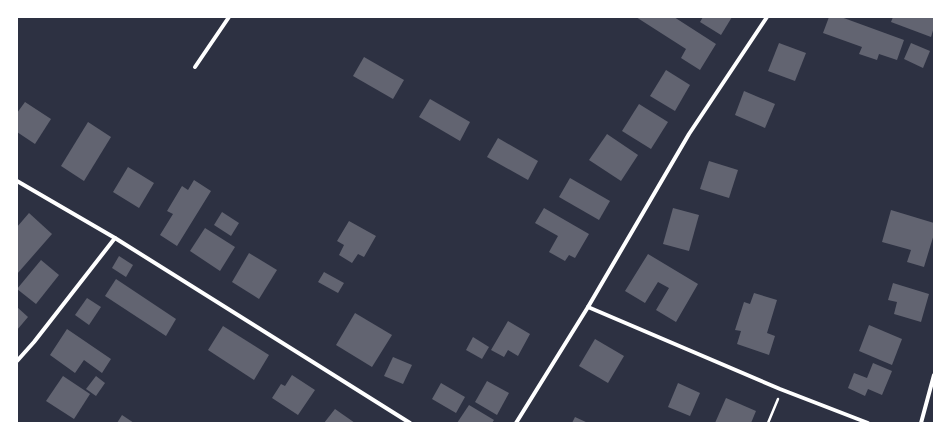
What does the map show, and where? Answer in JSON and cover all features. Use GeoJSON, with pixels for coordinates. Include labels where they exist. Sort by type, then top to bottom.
{"type":"FeatureCollection","features":[{"type":"Feature","properties":{"kind":"street"},"geometry":{"type":"LineString","coordinates":[[195,67],[229,17]]}},
{"type":"Feature","properties":{"kind":"street"},"geometry":{"type":"LineString","coordinates":[[516,423],[588,307],[688,134],[767,17]]}},
{"type":"Feature","properties":{"kind":"street"},"geometry":{"type":"LineString","coordinates":[[17,181],[115,238],[410,423]]}},
{"type":"Feature","properties":{"kind":"street"},"geometry":{"type":"LineString","coordinates":[[17,361],[34,342],[115,238]]}},
{"type":"Feature","properties":{"kind":"street"},"geometry":{"type":"LineString","coordinates":[[588,307],[780,389],[868,423]]}},
{"type":"Feature","properties":{"kind":"street"},"geometry":{"type":"LineString","coordinates":[[921,423],[934,375]]}},
{"type":"Feature","properties":{"kind":"path"},"geometry":{"type":"LineString","coordinates":[[768,423],[777,402],[780,389]]}},
{"type":"Feature","properties":{"kind":"building"},"geometry":{"type":"Polygon","coordinates":[[[636,17],[674,17],[716,44],[700,70],[681,58],[686,49],[636,17]]]}},
{"type":"Feature","properties":{"kind":"building"},"geometry":{"type":"Polygon","coordinates":[[[703,17],[732,17],[721,35],[700,22],[703,17]]]}},
{"type":"Feature","properties":{"kind":"building"},"geometry":{"type":"Polygon","coordinates":[[[829,17],[841,17],[904,40],[897,60],[879,54],[877,60],[859,54],[862,47],[823,33],[829,17]]]}},
{"type":"Feature","properties":{"kind":"building"},"geometry":{"type":"Polygon","coordinates":[[[893,17],[934,17],[934,27],[931,37],[891,22],[893,17]]]}},
{"type":"Feature","properties":{"kind":"building"},"geometry":{"type":"Polygon","coordinates":[[[779,43],[806,53],[795,81],[768,71],[779,43]]]}},
{"type":"Feature","properties":{"kind":"building"},"geometry":{"type":"Polygon","coordinates":[[[911,43],[930,51],[923,68],[904,59],[911,43]]]}},
{"type":"Feature","properties":{"kind":"building"},"geometry":{"type":"Polygon","coordinates":[[[364,57],[404,80],[393,99],[353,76],[364,57]]]}},
{"type":"Feature","properties":{"kind":"building"},"geometry":{"type":"Polygon","coordinates":[[[666,70],[690,85],[675,111],[650,96],[666,70]]]}},
{"type":"Feature","properties":{"kind":"building"},"geometry":{"type":"Polygon","coordinates":[[[744,91],[775,104],[765,128],[735,115],[744,91]]]}},
{"type":"Feature","properties":{"kind":"building"},"geometry":{"type":"Polygon","coordinates":[[[430,99],[470,122],[460,141],[419,117],[430,99]]]}},
{"type":"Feature","properties":{"kind":"building"},"geometry":{"type":"Polygon","coordinates":[[[25,102],[51,119],[35,144],[17,132],[17,113],[25,102]]]}},
{"type":"Feature","properties":{"kind":"building"},"geometry":{"type":"Polygon","coordinates":[[[639,104],[668,122],[651,149],[622,131],[639,104]]]}},
{"type":"Feature","properties":{"kind":"building"},"geometry":{"type":"Polygon","coordinates":[[[88,122],[111,137],[84,181],[61,166],[88,122]]]}},
{"type":"Feature","properties":{"kind":"building"},"geometry":{"type":"Polygon","coordinates":[[[607,134],[638,155],[621,181],[589,160],[607,134]]]}},
{"type":"Feature","properties":{"kind":"building"},"geometry":{"type":"Polygon","coordinates":[[[498,138],[538,161],[528,180],[487,157],[498,138]]]}},
{"type":"Feature","properties":{"kind":"building"},"geometry":{"type":"Polygon","coordinates":[[[709,161],[738,170],[729,198],[700,189],[709,161]]]}},
{"type":"Feature","properties":{"kind":"building"},"geometry":{"type":"Polygon","coordinates":[[[128,167],[154,183],[139,208],[113,192],[128,167]]]}},
{"type":"Feature","properties":{"kind":"building"},"geometry":{"type":"Polygon","coordinates":[[[570,178],[610,201],[599,220],[559,197],[570,178]]]}},
{"type":"Feature","properties":{"kind":"building"},"geometry":{"type":"Polygon","coordinates":[[[194,180],[211,191],[177,246],[160,235],[173,214],[167,211],[182,186],[188,190],[194,180]]]}},
{"type":"Feature","properties":{"kind":"building"},"geometry":{"type":"Polygon","coordinates":[[[544,208],[589,234],[575,258],[569,255],[565,261],[549,252],[558,236],[535,223],[544,208]]]}},
{"type":"Feature","properties":{"kind":"building"},"geometry":{"type":"Polygon","coordinates":[[[673,208],[699,215],[689,251],[663,244],[673,208]]]}},
{"type":"Feature","properties":{"kind":"building"},"geometry":{"type":"Polygon","coordinates":[[[891,210],[934,223],[934,234],[924,267],[907,262],[911,250],[882,242],[891,210]]]}},
{"type":"Feature","properties":{"kind":"building"},"geometry":{"type":"Polygon","coordinates":[[[222,212],[239,223],[231,236],[214,225],[222,212]]]}},
{"type":"Feature","properties":{"kind":"building"},"geometry":{"type":"Polygon","coordinates":[[[29,213],[52,234],[17,274],[17,227],[29,213]]]}},
{"type":"Feature","properties":{"kind":"building"},"geometry":{"type":"Polygon","coordinates":[[[349,221],[376,236],[364,257],[358,254],[352,263],[339,255],[344,245],[337,241],[349,221]]]}},
{"type":"Feature","properties":{"kind":"building"},"geometry":{"type":"Polygon","coordinates":[[[205,228],[235,247],[220,271],[190,251],[205,228]]]}},
{"type":"Feature","properties":{"kind":"building"},"geometry":{"type":"Polygon","coordinates":[[[249,253],[277,270],[259,299],[232,282],[249,253]]]}},
{"type":"Feature","properties":{"kind":"building"},"geometry":{"type":"Polygon","coordinates":[[[648,254],[698,284],[676,322],[656,310],[669,288],[658,282],[645,303],[625,291],[648,254]]]}},
{"type":"Feature","properties":{"kind":"building"},"geometry":{"type":"Polygon","coordinates":[[[119,256],[133,265],[126,277],[112,268],[119,256]]]}},
{"type":"Feature","properties":{"kind":"building"},"geometry":{"type":"Polygon","coordinates":[[[41,260],[59,275],[36,304],[17,289],[41,260]]]}},
{"type":"Feature","properties":{"kind":"building"},"geometry":{"type":"Polygon","coordinates":[[[324,272],[344,283],[338,293],[318,282],[324,272]]]}},
{"type":"Feature","properties":{"kind":"building"},"geometry":{"type":"Polygon","coordinates":[[[116,279],[176,319],[166,336],[105,296],[116,279]]]}},
{"type":"Feature","properties":{"kind":"building"},"geometry":{"type":"Polygon","coordinates":[[[893,283],[929,294],[921,322],[894,314],[897,302],[888,300],[893,283]]]}},
{"type":"Feature","properties":{"kind":"building"},"geometry":{"type":"Polygon","coordinates":[[[754,293],[777,300],[767,333],[775,336],[769,355],[737,344],[741,331],[735,330],[744,302],[750,304],[754,293]]]}},
{"type":"Feature","properties":{"kind":"building"},"geometry":{"type":"Polygon","coordinates":[[[87,298],[101,307],[89,325],[75,315],[87,298]]]}},
{"type":"Feature","properties":{"kind":"building"},"geometry":{"type":"Polygon","coordinates":[[[17,307],[28,317],[17,330],[17,307]]]}},
{"type":"Feature","properties":{"kind":"building"},"geometry":{"type":"Polygon","coordinates":[[[355,313],[392,335],[372,367],[336,345],[355,313]]]}},
{"type":"Feature","properties":{"kind":"building"},"geometry":{"type":"Polygon","coordinates":[[[508,321],[530,334],[518,356],[508,350],[504,357],[491,350],[508,321]]]}},
{"type":"Feature","properties":{"kind":"building"},"geometry":{"type":"Polygon","coordinates":[[[869,325],[902,339],[892,365],[859,351],[869,325]]]}},
{"type":"Feature","properties":{"kind":"building"},"geometry":{"type":"Polygon","coordinates":[[[223,326],[269,355],[254,380],[208,350],[223,326]]]}},
{"type":"Feature","properties":{"kind":"building"},"geometry":{"type":"Polygon","coordinates":[[[67,329],[111,359],[102,373],[84,360],[75,373],[50,355],[67,329]]]}},
{"type":"Feature","properties":{"kind":"building"},"geometry":{"type":"Polygon","coordinates":[[[473,337],[489,347],[482,359],[466,350],[473,337]]]}},
{"type":"Feature","properties":{"kind":"building"},"geometry":{"type":"Polygon","coordinates":[[[595,339],[624,356],[608,383],[579,366],[595,339]]]}},
{"type":"Feature","properties":{"kind":"building"},"geometry":{"type":"Polygon","coordinates":[[[393,357],[412,365],[403,384],[384,376],[393,357]]]}},
{"type":"Feature","properties":{"kind":"building"},"geometry":{"type":"Polygon","coordinates":[[[873,363],[892,371],[882,395],[868,389],[865,396],[848,388],[854,373],[867,378],[873,363]]]}},
{"type":"Feature","properties":{"kind":"building"},"geometry":{"type":"Polygon","coordinates":[[[292,375],[315,390],[298,415],[272,398],[281,384],[285,386],[292,375]]]}},
{"type":"Feature","properties":{"kind":"building"},"geometry":{"type":"Polygon","coordinates":[[[63,376],[90,394],[74,419],[46,401],[63,376]]]}},
{"type":"Feature","properties":{"kind":"building"},"geometry":{"type":"Polygon","coordinates":[[[96,376],[105,383],[96,396],[86,389],[96,376]]]}},
{"type":"Feature","properties":{"kind":"building"},"geometry":{"type":"Polygon","coordinates":[[[487,381],[509,393],[497,415],[475,402],[487,381]]]}},
{"type":"Feature","properties":{"kind":"building"},"geometry":{"type":"Polygon","coordinates":[[[441,383],[465,397],[456,413],[432,399],[441,383]]]}},
{"type":"Feature","properties":{"kind":"building"},"geometry":{"type":"Polygon","coordinates":[[[678,383],[700,393],[690,416],[668,407],[678,383]]]}},
{"type":"Feature","properties":{"kind":"building"},"geometry":{"type":"Polygon","coordinates":[[[726,398],[756,411],[751,423],[715,423],[726,398]]]}},
{"type":"Feature","properties":{"kind":"building"},"geometry":{"type":"Polygon","coordinates":[[[469,405],[494,420],[492,423],[457,423],[469,405]]]}},
{"type":"Feature","properties":{"kind":"building"},"geometry":{"type":"Polygon","coordinates":[[[335,409],[355,423],[324,423],[335,409]]]}},
{"type":"Feature","properties":{"kind":"building"},"geometry":{"type":"Polygon","coordinates":[[[122,415],[134,423],[117,423],[122,415]]]}},
{"type":"Feature","properties":{"kind":"building"},"geometry":{"type":"Polygon","coordinates":[[[575,417],[588,423],[572,423],[575,417]]]}}]}
